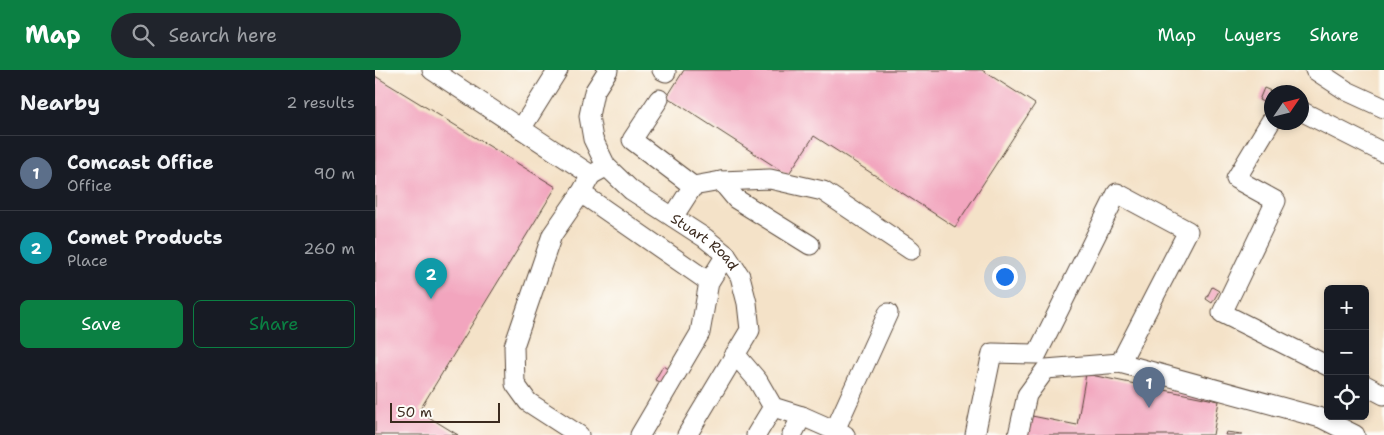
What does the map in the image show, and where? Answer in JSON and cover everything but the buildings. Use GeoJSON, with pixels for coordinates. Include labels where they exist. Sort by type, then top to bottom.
{"type":"FeatureCollection","features":[{"type":"Feature","properties":{"kind":"street"},"geometry":{"type":"LineString","coordinates":[[432,70],[521,129],[599,171],[552,235],[514,346],[515,384],[528,402],[579,435]]}},
{"type":"Feature","properties":{"kind":"street"},"geometry":{"type":"LineString","coordinates":[[521,129],[558,70]]}},
{"type":"Feature","properties":{"kind":"street","name":"Stuart Road"},"geometry":{"type":"LineString","coordinates":[[608,70],[594,92],[589,116],[599,171],[705,238],[726,255],[740,276],[748,312],[750,330],[687,435]]}},
{"type":"Feature","properties":{"kind":"street"},"geometry":{"type":"LineString","coordinates":[[1315,70],[1347,91],[1384,108]]}},
{"type":"Feature","properties":{"kind":"street"},"geometry":{"type":"LineString","coordinates":[[659,99],[632,140],[693,186]]}},
{"type":"Feature","properties":{"kind":"street"},"geometry":{"type":"LineString","coordinates":[[1309,115],[1384,154]]}},
{"type":"Feature","properties":{"kind":"street"},"geometry":{"type":"LineString","coordinates":[[1266,130],[1237,179],[1276,201],[1222,313],[1324,364]]}},
{"type":"Feature","properties":{"kind":"street"},"geometry":{"type":"LineString","coordinates":[[673,217],[693,186],[721,181],[770,179],[823,191],[911,250]]}},
{"type":"Feature","properties":{"kind":"street"},"geometry":{"type":"LineString","coordinates":[[721,181],[736,199],[810,245]]}},
{"type":"Feature","properties":{"kind":"street"},"geometry":{"type":"LineString","coordinates":[[581,193],[709,282]]}},
{"type":"Feature","properties":{"kind":"street"},"geometry":{"type":"LineString","coordinates":[[975,435],[992,353],[1037,354],[1117,193],[1188,231],[1120,363]]}},
{"type":"Feature","properties":{"kind":"street"},"geometry":{"type":"LineString","coordinates":[[640,435],[700,333],[709,282],[726,255]]}},
{"type":"Feature","properties":{"kind":"street"},"geometry":{"type":"LineString","coordinates":[[735,354],[758,381],[773,407],[802,416],[840,433],[888,312]]}},
{"type":"Feature","properties":{"kind":"street"},"geometry":{"type":"LineString","coordinates":[[1018,435],[1027,395],[1046,369],[1120,363],[1321,418],[1355,435]]}},
{"type":"Feature","properties":{"kind":"street"},"geometry":{"type":"LineString","coordinates":[[1369,387],[1384,395]]}},
{"type":"Feature","properties":{"kind":"street"},"geometry":{"type":"LineString","coordinates":[[756,435],[773,407]]}},
{"type":"Feature","properties":{"kind":"street"},"geometry":{"type":"LineString","coordinates":[[792,435],[802,416]]}},
{"type":"Feature","properties":{"kind":"place","name":"Comet Products"},"geometry":{"type":"Point","coordinates":[431,299]}},
{"type":"Feature","properties":{"kind":"place","name":"Comcast Office"},"geometry":{"type":"Point","coordinates":[1149,408]}}]}
